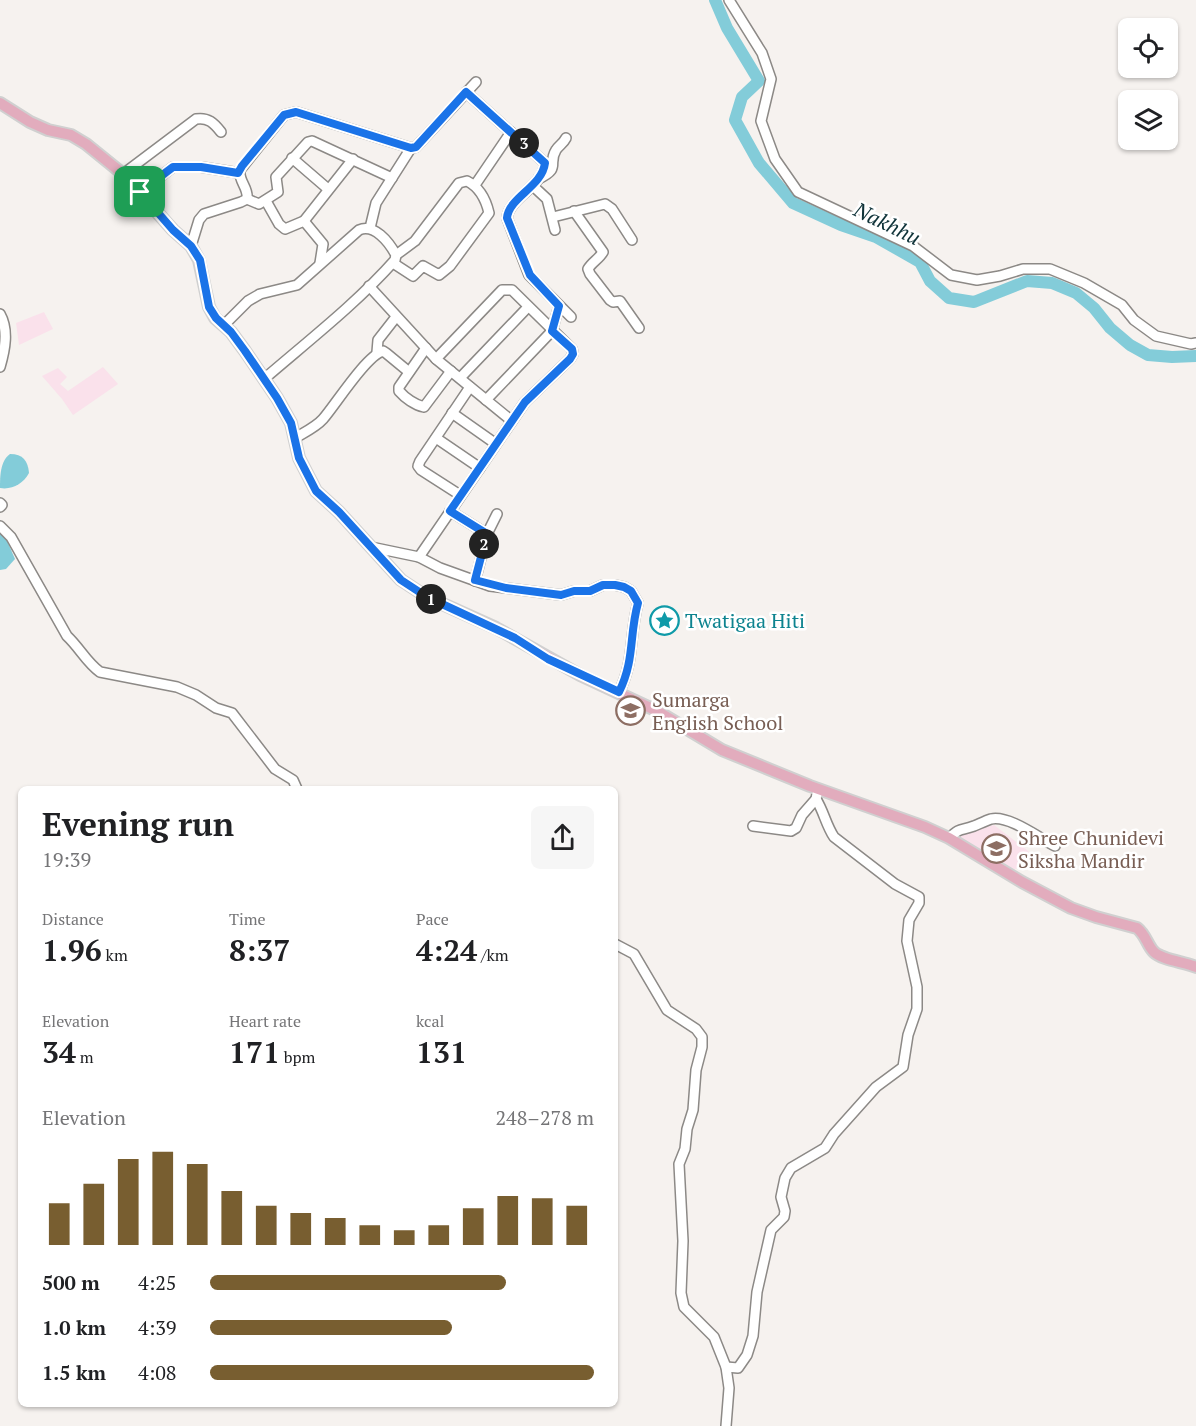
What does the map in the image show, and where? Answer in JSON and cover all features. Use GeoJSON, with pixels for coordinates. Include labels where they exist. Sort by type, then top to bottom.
{"type":"FeatureCollection","features":[{"type":"Feature","properties":{"kind":"main road"},"geometry":{"type":"LineString","coordinates":[[0,103],[30,122],[48,130],[71,135],[86,144],[123,174],[173,230],[191,246],[200,260],[209,307],[245,351],[291,423],[299,458],[316,491],[339,512],[401,580],[427,597],[496,628],[580,675],[657,711],[722,750],[815,791],[878,808],[949,838],[1022,882],[1071,908],[1137,928],[1158,955],[1196,967]]}},
{"type":"Feature","properties":{"kind":"street"},"geometry":{"type":"LineString","coordinates":[[729,0],[762,53],[771,79],[760,121],[775,159],[798,192],[913,246],[951,275],[977,280],[1023,269],[1050,269],[1084,283],[1122,305],[1134,320],[1156,336],[1191,344],[1196,343]]}},
{"type":"Feature","properties":{"kind":"street"},"geometry":{"type":"LineString","coordinates":[[370,228],[376,203],[411,148],[419,145],[476,82]]}},
{"type":"Feature","properties":{"kind":"street"},"geometry":{"type":"LineString","coordinates":[[466,92],[545,163],[536,182]]}},
{"type":"Feature","properties":{"kind":"street"},"geometry":{"type":"LineString","coordinates":[[238,173],[284,115],[290,112],[411,148]]}},
{"type":"Feature","properties":{"kind":"street"},"geometry":{"type":"LineString","coordinates":[[123,174],[196,119],[204,118],[213,122],[221,132]]}},
{"type":"Feature","properties":{"kind":"street"},"geometry":{"type":"LineString","coordinates":[[475,185],[511,132]]}},
{"type":"Feature","properties":{"kind":"street"},"geometry":{"type":"LineString","coordinates":[[566,138],[554,154],[554,167],[510,208],[507,218],[530,275],[571,317]]}},
{"type":"Feature","properties":{"kind":"street"},"geometry":{"type":"LineString","coordinates":[[246,199],[255,203],[266,201],[278,192],[276,177],[308,142],[312,141],[392,178]]}},
{"type":"Feature","properties":{"kind":"street"},"geometry":{"type":"LineString","coordinates":[[292,158],[328,189]]}},
{"type":"Feature","properties":{"kind":"street"},"geometry":{"type":"LineString","coordinates":[[266,201],[282,228],[291,228],[303,220],[353,159]]}},
{"type":"Feature","properties":{"kind":"street"},"geometry":{"type":"LineString","coordinates":[[140,192],[173,167],[201,167],[238,173]]}},
{"type":"Feature","properties":{"kind":"street"},"geometry":{"type":"LineString","coordinates":[[238,173],[246,188],[246,199]]}},
{"type":"Feature","properties":{"kind":"street"},"geometry":{"type":"LineString","coordinates":[[224,325],[248,301],[260,294],[297,285],[359,230],[366,227],[387,242],[394,259],[413,276],[423,266],[439,275],[450,266],[489,213],[480,191],[467,181],[459,183],[415,241],[394,259],[369,286],[264,379]]}},
{"type":"Feature","properties":{"kind":"street"},"geometry":{"type":"LineString","coordinates":[[536,182],[547,199],[555,230]]}},
{"type":"Feature","properties":{"kind":"street"},"geometry":{"type":"LineString","coordinates":[[191,246],[199,220],[204,214],[246,199]]}},
{"type":"Feature","properties":{"kind":"street"},"geometry":{"type":"LineString","coordinates":[[553,217],[602,203],[609,206],[632,240]]}},
{"type":"Feature","properties":{"kind":"street"},"geometry":{"type":"LineString","coordinates":[[574,211],[603,252],[590,265],[588,269],[590,274],[613,302],[620,301],[625,305],[639,328]]}},
{"type":"Feature","properties":{"kind":"street"},"geometry":{"type":"LineString","coordinates":[[303,220],[323,244],[320,263]]}},
{"type":"Feature","properties":{"kind":"street"},"geometry":{"type":"LineString","coordinates":[[369,286],[436,359],[512,422]]}},
{"type":"Feature","properties":{"kind":"street"},"geometry":{"type":"LineString","coordinates":[[419,557],[525,402],[573,354],[572,349],[512,290],[502,290],[436,359]]}},
{"type":"Feature","properties":{"kind":"street"},"geometry":{"type":"LineString","coordinates":[[486,400],[552,331],[559,306]]}},
{"type":"Feature","properties":{"kind":"street"},"geometry":{"type":"LineString","coordinates":[[460,378],[528,307]]}},
{"type":"Feature","properties":{"kind":"street"},"geometry":{"type":"LineString","coordinates":[[0,314],[5,323],[5,332],[4,354],[0,367]]}},
{"type":"Feature","properties":{"kind":"street"},"geometry":{"type":"LineString","coordinates":[[378,352],[378,340],[396,317]]}},
{"type":"Feature","properties":{"kind":"street"},"geometry":{"type":"LineString","coordinates":[[426,348],[399,387],[399,391],[419,406],[424,407],[451,371]]}},
{"type":"Feature","properties":{"kind":"street"},"geometry":{"type":"LineString","coordinates":[[295,438],[322,420],[378,352],[386,352],[409,372]]}},
{"type":"Feature","properties":{"kind":"street"},"geometry":{"type":"LineString","coordinates":[[460,495],[418,466],[470,387]]}},
{"type":"Feature","properties":{"kind":"street"},"geometry":{"type":"LineString","coordinates":[[452,413],[496,444]]}},
{"type":"Feature","properties":{"kind":"street"},"geometry":{"type":"LineString","coordinates":[[436,438],[480,468]]}},
{"type":"Feature","properties":{"kind":"street"},"geometry":{"type":"LineString","coordinates":[[450,511],[487,534]]}},
{"type":"Feature","properties":{"kind":"street"},"geometry":{"type":"LineString","coordinates":[[475,580],[487,534],[497,514]]}},
{"type":"Feature","properties":{"kind":"street"},"geometry":{"type":"LineString","coordinates":[[0,526],[11,537],[67,636],[80,648],[94,668],[100,672],[177,687],[196,695],[216,708],[231,713],[275,769],[293,780],[296,786]]}},
{"type":"Feature","properties":{"kind":"street"},"geometry":{"type":"LineString","coordinates":[[371,547],[419,557],[440,568],[506,588],[561,595],[574,591],[590,591],[603,585],[624,587],[631,591],[638,603],[633,619],[632,657],[626,679],[619,692]]}},
{"type":"Feature","properties":{"kind":"street"},"geometry":{"type":"LineString","coordinates":[[753,826],[790,831],[796,828],[815,791]]}},
{"type":"Feature","properties":{"kind":"street"},"geometry":{"type":"LineString","coordinates":[[726,1367],[738,1368],[747,1355],[753,1336],[757,1292],[771,1230],[784,1217],[785,1211],[781,1197],[785,1178],[791,1168],[825,1148],[834,1134],[876,1087],[903,1067],[908,1035],[916,1009],[917,987],[907,941],[909,920],[919,903],[919,897],[895,884],[834,837],[815,791]]}},
{"type":"Feature","properties":{"kind":"street"},"geometry":{"type":"LineString","coordinates":[[949,838],[960,829],[992,819],[1001,819],[1055,846]]}},
{"type":"Feature","properties":{"kind":"street"},"geometry":{"type":"LineString","coordinates":[[618,946],[634,954],[667,1010],[696,1029],[702,1037],[696,1070],[693,1110],[687,1129],[685,1149],[678,1164],[683,1241],[681,1293],[684,1307],[714,1337],[726,1367],[729,1388],[726,1426]]}},
{"type":"Feature","properties":{"kind":"shaded area"},"geometry":{"type":"Polygon","coordinates":[[[44,312],[53,329],[19,345],[16,323],[44,312]]]}},
{"type":"Feature","properties":{"kind":"shaded area"},"geometry":{"type":"Polygon","coordinates":[[[103,367],[118,384],[73,415],[42,376],[58,368],[67,377],[60,384],[68,391],[103,367]]]}},
{"type":"Feature","properties":{"kind":"shaded area","name":"Shree Chunidevi Siksha Mandir"},"geometry":{"type":"Polygon","coordinates":[[[994,825],[1027,850],[1035,859],[1010,872],[954,835],[994,825]]]}},
{"type":"Feature","properties":{"kind":"water"},"geometry":{"type":"Polygon","coordinates":[[[10,454],[24,459],[29,473],[17,485],[0,488],[2,465],[10,454]]]}},
{"type":"Feature","properties":{"kind":"water"},"geometry":{"type":"Polygon","coordinates":[[[0,529],[15,559],[6,569],[0,570],[0,529]]]}},
{"type":"Feature","properties":{"kind":"waterway","name":"Nakhhu"},"geometry":{"type":"LineString","coordinates":[[715,0],[727,28],[759,81],[742,97],[735,120],[759,163],[793,203],[841,225],[876,237],[920,262],[930,281],[949,298],[974,302],[1027,281],[1052,283],[1076,293],[1094,308],[1110,328],[1130,345],[1148,355],[1196,356]]}},
{"type":"Feature","properties":{"kind":"place","name":"Twatigaa Hiti"},"geometry":{"type":"Point","coordinates":[664,621]}},
{"type":"Feature","properties":{"kind":"place","name":"Sumarga English School"},"geometry":{"type":"Point","coordinates":[631,711]}},
{"type":"Feature","properties":{"kind":"place","name":"Shree Chunidevi Siksha Mandir"},"geometry":{"type":"Point","coordinates":[997,849]}},
{"type":"Feature","properties":{"kind":"route"},"geometry":{"type":"LineString","coordinates":[[466,92],[543,160],[545,167],[538,179],[510,208],[507,218],[530,275],[559,306],[552,331],[572,349],[573,354],[525,402],[450,511],[487,534],[475,580],[506,588],[561,595],[574,591],[590,591],[603,585],[615,585],[631,591],[638,603],[633,619],[632,657],[626,679],[619,692],[548,659],[496,628],[427,597],[401,580],[339,512],[316,491],[299,458],[291,423],[277,398],[231,332],[216,318],[209,307],[200,260],[191,246],[173,230],[140,192],[173,167],[201,167],[238,173],[284,115],[290,112],[411,148],[416,147],[466,92]]}}]}
